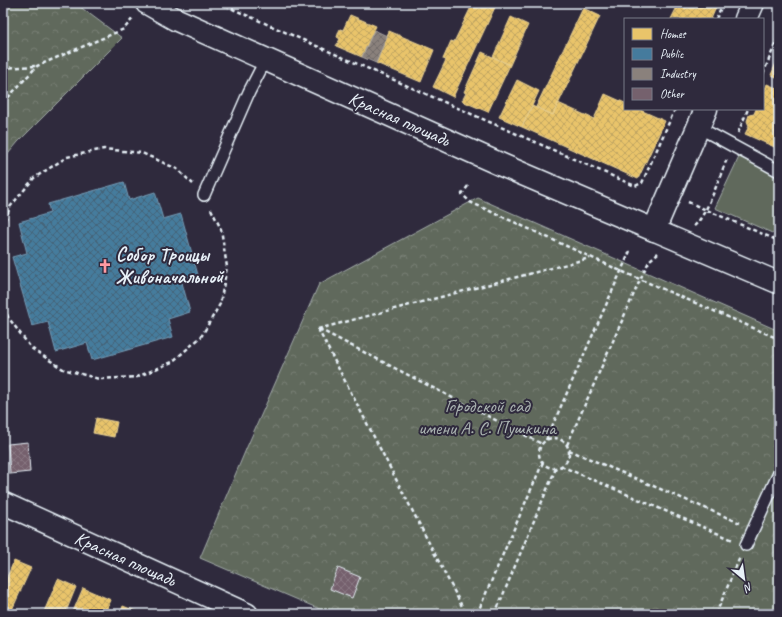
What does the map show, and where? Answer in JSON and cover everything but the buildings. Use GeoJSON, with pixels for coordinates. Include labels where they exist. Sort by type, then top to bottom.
{"type":"FeatureCollection","features":[{"type":"Feature","properties":{"kind":"main road"},"geometry":{"type":"LineString","coordinates":[[746,18],[753,3]]}},
{"type":"Feature","properties":{"kind":"main road","name":"Красная площадь"},"geometry":{"type":"LineString","coordinates":[[141,9],[175,19],[504,166],[654,230]]}},
{"type":"Feature","properties":{"kind":"main road"},"geometry":{"type":"LineString","coordinates":[[654,230],[702,118]]}},
{"type":"Feature","properties":{"kind":"street"},"geometry":{"type":"LineString","coordinates":[[654,230],[779,283]]}},
{"type":"Feature","properties":{"kind":"street","name":"Красная площадь"},"geometry":{"type":"LineString","coordinates":[[3,503],[248,614]]}},
{"type":"Feature","properties":{"kind":"lane"},"geometry":{"type":"LineString","coordinates":[[204,195],[249,92],[266,59]]}},
{"type":"Feature","properties":{"kind":"lane"},"geometry":{"type":"LineString","coordinates":[[702,118],[733,146],[779,171]]}},
{"type":"Feature","properties":{"kind":"lane"},"geometry":{"type":"LineString","coordinates":[[746,545],[779,472]]}},
{"type":"Feature","properties":{"kind":"path"},"geometry":{"type":"LineString","coordinates":[[219,3],[635,186],[642,183],[675,110]]}},
{"type":"Feature","properties":{"kind":"path"},"geometry":{"type":"LineString","coordinates":[[716,18],[723,3]]}},
{"type":"Feature","properties":{"kind":"path"},"geometry":{"type":"LineString","coordinates":[[3,68],[37,66],[124,29],[141,9]]}},
{"type":"Feature","properties":{"kind":"path"},"geometry":{"type":"LineString","coordinates":[[764,72],[779,35]]}},
{"type":"Feature","properties":{"kind":"path"},"geometry":{"type":"LineString","coordinates":[[3,103],[37,66]]}},
{"type":"Feature","properties":{"kind":"path"},"geometry":{"type":"LineString","coordinates":[[567,445],[640,279],[650,260],[700,221],[748,110]]}},
{"type":"Feature","properties":{"kind":"path"},"geometry":{"type":"LineString","coordinates":[[3,227],[10,207],[34,178],[67,157],[104,149],[142,152],[177,169],[204,195],[221,229],[227,266],[220,304],[201,337],[172,362],[137,377],[99,379],[63,369],[31,348],[8,317],[3,301]]}},
{"type":"Feature","properties":{"kind":"path"},"geometry":{"type":"LineString","coordinates":[[468,186],[462,194],[470,202],[591,258],[779,339]]}},
{"type":"Feature","properties":{"kind":"path"},"geometry":{"type":"LineString","coordinates":[[706,210],[779,241]]}},
{"type":"Feature","properties":{"kind":"path"},"geometry":{"type":"LineString","coordinates":[[556,468],[546,465],[543,462],[540,453],[542,444],[546,440],[630,251]]}},
{"type":"Feature","properties":{"kind":"path"},"geometry":{"type":"LineString","coordinates":[[318,329],[591,258]]}},
{"type":"Feature","properties":{"kind":"path"},"geometry":{"type":"LineString","coordinates":[[318,329],[542,444]]}},
{"type":"Feature","properties":{"kind":"path"},"geometry":{"type":"LineString","coordinates":[[318,329],[466,614]]}},
{"type":"Feature","properties":{"kind":"path"},"geometry":{"type":"LineString","coordinates":[[495,614],[556,468],[568,460],[569,450],[567,445],[560,438],[546,440]]}},
{"type":"Feature","properties":{"kind":"path"},"geometry":{"type":"LineString","coordinates":[[569,450],[754,528]]}},
{"type":"Feature","properties":{"kind":"path"},"geometry":{"type":"LineString","coordinates":[[477,614],[543,462]]}},
{"type":"Feature","properties":{"kind":"path"},"geometry":{"type":"LineString","coordinates":[[560,466],[746,545],[716,614]]}},
{"type":"Feature","properties":{"kind":"green space"},"geometry":{"type":"Polygon","coordinates":[[[3,3],[75,3],[122,38],[18,142],[3,160],[3,3]]]}},
{"type":"Feature","properties":{"kind":"green space"},"geometry":{"type":"Polygon","coordinates":[[[739,157],[779,176],[779,236],[715,208],[739,157]]]}},
{"type":"Feature","properties":{"kind":"green space","name":"Городской сад имени А. С. Пушкина"},"geometry":{"type":"Polygon","coordinates":[[[478,198],[779,331],[779,614],[331,614],[200,558],[319,284],[478,198]]]}},
{"type":"Feature","properties":{"kind":"place","name":"Собор Троицы Живоначальной"},"geometry":{"type":"Point","coordinates":[105,266]}}]}
